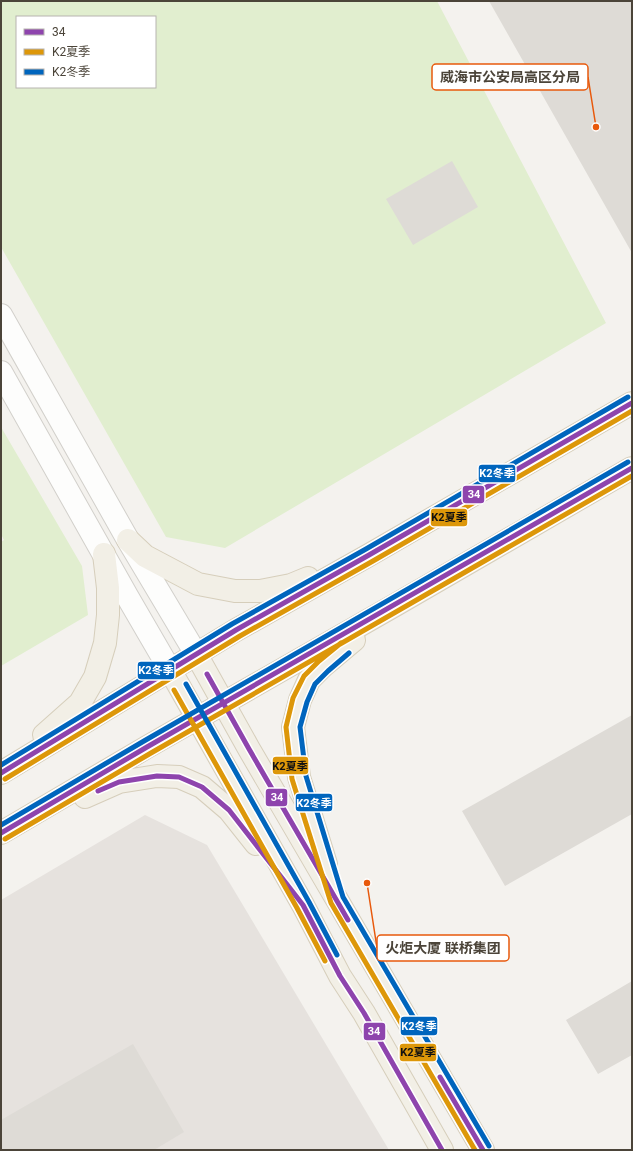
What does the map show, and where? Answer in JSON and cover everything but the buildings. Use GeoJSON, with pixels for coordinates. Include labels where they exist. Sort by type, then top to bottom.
{"type":"FeatureCollection","features":[{"type":"Feature","properties":{"kind":"main road"},"geometry":{"type":"LineString","coordinates":[[2,773],[243,626],[632,403]]}},
{"type":"Feature","properties":{"kind":"main road"},"geometry":{"type":"LineString","coordinates":[[5,832],[197,718],[632,468]]}},
{"type":"Feature","properties":{"kind":"main road"},"geometry":{"type":"LineString","coordinates":[[128,540],[145,556],[198,584],[235,591],[260,591],[291,585],[369,555]]}},
{"type":"Feature","properties":{"kind":"main road"},"geometry":{"type":"LineString","coordinates":[[2,773],[80,703],[95,677],[105,643],[108,615],[108,588],[104,554]]}},
{"type":"Feature","properties":{"kind":"main road"},"geometry":{"type":"LineString","coordinates":[[337,900],[299,777],[293,727],[300,700],[309,680],[323,666],[397,604]]}},
{"type":"Feature","properties":{"kind":"main road"},"geometry":{"type":"LineString","coordinates":[[196,654],[249,749],[483,1150]]}},
{"type":"Feature","properties":{"kind":"main road"},"geometry":{"type":"LineString","coordinates":[[170,670],[303,905],[340,976],[364,1013],[442,1150]]}},
{"type":"Feature","properties":{"kind":"main road"},"geometry":{"type":"LineString","coordinates":[[5,832],[119,782],[157,776],[179,777],[202,787],[229,810],[303,905]]}},
{"type":"Feature","properties":{"kind":"lane"},"geometry":{"type":"LineString","coordinates":[[1,315],[128,540],[196,654]]}},
{"type":"Feature","properties":{"kind":"lane"},"geometry":{"type":"LineString","coordinates":[[1,372],[170,670]]}},
{"type":"Feature","properties":{"kind":"shaded area"},"geometry":{"type":"Polygon","coordinates":[[[145,815],[207,845],[389,1150],[1,1150],[1,900],[145,815]]]}},
{"type":"Feature","properties":{"kind":"green space"},"geometry":{"type":"Polygon","coordinates":[[[1,1],[437,1],[606,323],[225,548],[166,537],[1,247],[1,1]]]}},
{"type":"Feature","properties":{"kind":"green space"},"geometry":{"type":"Polygon","coordinates":[[[1,427],[82,566],[88,615],[1,666],[1,542],[4,540],[1,534],[1,427]]]}},
{"type":"Feature","properties":{"kind":"transit line","name":"K2冬季"},"geometry":{"type":"LineString","coordinates":[[1,765],[232,624],[366,549],[628,397]]}},
{"type":"Feature","properties":{"kind":"transit line","name":"34"},"geometry":{"type":"LineString","coordinates":[[1,773],[236,630],[632,403]]}},
{"type":"Feature","properties":{"kind":"transit line","name":"K2夏季"},"geometry":{"type":"LineString","coordinates":[[5,779],[240,636],[632,411]]}},
{"type":"Feature","properties":{"kind":"transit line","name":"K2冬季"},"geometry":{"type":"LineString","coordinates":[[1,825],[628,462]]}},
{"type":"Feature","properties":{"kind":"transit line","name":"34"},"geometry":{"type":"LineString","coordinates":[[1,833],[147,747],[632,468]]}},
{"type":"Feature","properties":{"kind":"transit line","name":"K2夏季"},"geometry":{"type":"LineString","coordinates":[[5,839],[151,753],[632,476]]}},
{"type":"Feature","properties":{"kind":"transit line","name":"K2夏季"},"geometry":{"type":"LineString","coordinates":[[341,643],[319,661],[304,676],[293,698],[286,727],[292,779],[331,903],[475,1150]]}},
{"type":"Feature","properties":{"kind":"transit line","name":"K2冬季"},"geometry":{"type":"LineString","coordinates":[[349,653],[315,684],[307,702],[300,727],[306,776],[343,897],[489,1146]]}},
{"type":"Feature","properties":{"kind":"transit line","name":"34"},"geometry":{"type":"LineString","coordinates":[[207,674],[348,920]]}},
{"type":"Feature","properties":{"kind":"transit line","name":"K2冬季"},"geometry":{"type":"LineString","coordinates":[[186,684],[309,902],[337,955]]}},
{"type":"Feature","properties":{"kind":"transit line","name":"K2夏季"},"geometry":{"type":"LineString","coordinates":[[174,690],[297,908],[325,961]]}},
{"type":"Feature","properties":{"kind":"transit line","name":"34"},"geometry":{"type":"LineString","coordinates":[[98,791],[119,782],[157,776],[179,777],[202,787],[229,810],[303,905],[340,976],[364,1013],[442,1150]]}},
{"type":"Feature","properties":{"kind":"transit line","name":"34"},"geometry":{"type":"LineString","coordinates":[[440,1077],[483,1150]]}},
{"type":"Feature","properties":{"kind":"place","name":"威海市公安局高区分局"},"geometry":{"type":"Point","coordinates":[596,127]}},
{"type":"Feature","properties":{"kind":"place","name":"火炬大厦 联桥集团"},"geometry":{"type":"Point","coordinates":[367,883]}}]}
